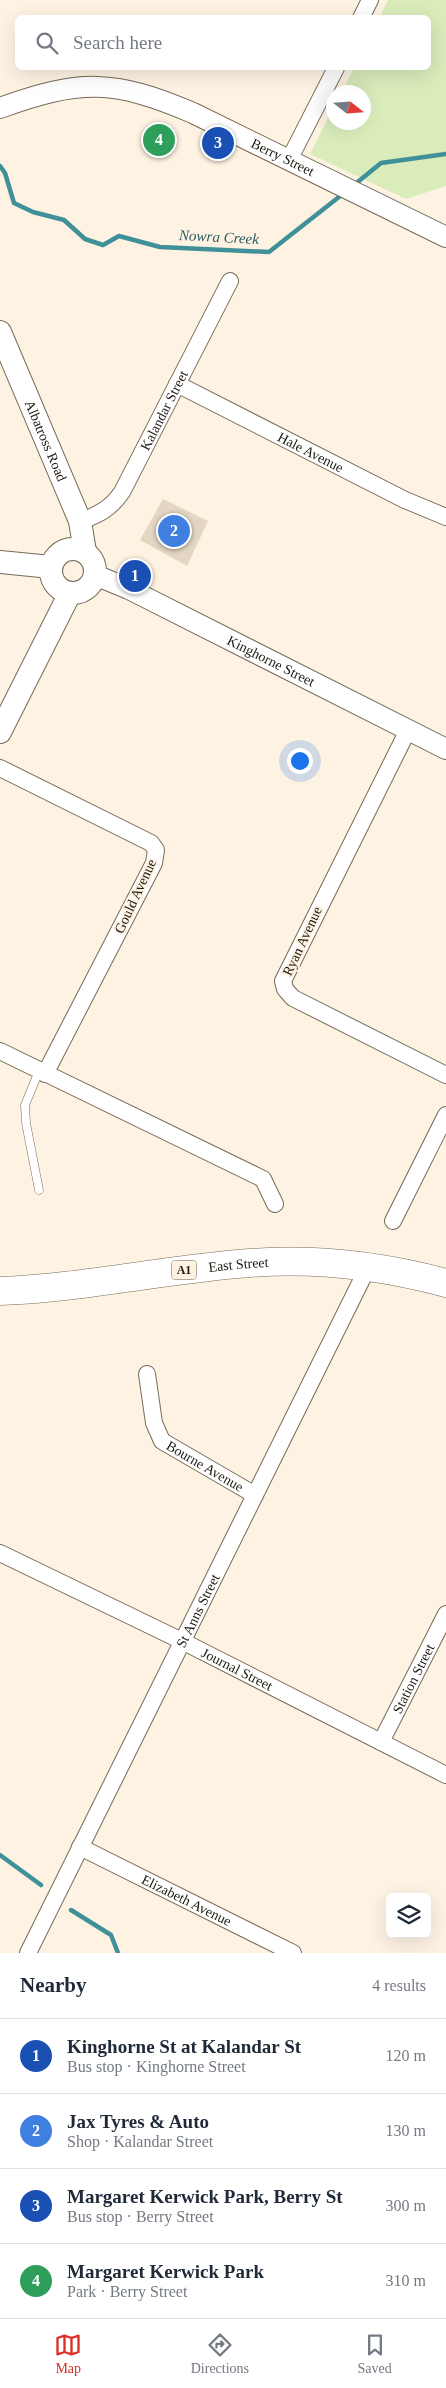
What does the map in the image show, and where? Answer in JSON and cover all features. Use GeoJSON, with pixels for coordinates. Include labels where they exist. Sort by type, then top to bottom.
{"type":"FeatureCollection","features":[{"type":"Feature","properties":{"kind":"highway","name":"East Street"},"geometry":{"type":"LineString","coordinates":[[0,1291],[83,1284],[250,1263],[325,1262],[368,1267],[446,1283]]}},
{"type":"Feature","properties":{"kind":"main road","name":"Albatross Road"},"geometry":{"type":"LineString","coordinates":[[0,332],[80,521],[85,552]]}},
{"type":"Feature","properties":{"kind":"main road"},"geometry":{"type":"LineString","coordinates":[[73,548],[85,552],[94,562],[95,575],[93,582],[84,591],[70,593],[57,587],[51,574],[51,567],[53,561],[61,552],[73,548]]}},
{"type":"Feature","properties":{"kind":"main road"},"geometry":{"type":"LineString","coordinates":[[0,562],[51,567]]}},
{"type":"Feature","properties":{"kind":"main road"},"geometry":{"type":"LineString","coordinates":[[0,732],[70,593]]}},
{"type":"Feature","properties":{"kind":"street"},"geometry":{"type":"LineString","coordinates":[[362,15],[370,0]]}},
{"type":"Feature","properties":{"kind":"street"},"geometry":{"type":"LineString","coordinates":[[289,160],[335,70]]}},
{"type":"Feature","properties":{"kind":"street","name":"Berry Street"},"geometry":{"type":"LineString","coordinates":[[0,108],[58,89],[95,86],[152,96],[325,177],[446,237]]}},
{"type":"Feature","properties":{"kind":"street","name":"Kalandar Street"},"geometry":{"type":"LineString","coordinates":[[80,521],[104,512],[114,504],[130,478],[230,281]]}},
{"type":"Feature","properties":{"kind":"street","name":"Hale Avenue"},"geometry":{"type":"LineString","coordinates":[[177,384],[405,500],[446,517]]}},
{"type":"Feature","properties":{"kind":"street","name":"Kinghorne Street"},"geometry":{"type":"LineString","coordinates":[[95,575],[129,588],[446,749]]}},
{"type":"Feature","properties":{"kind":"street","name":"Ryan Avenue"},"geometry":{"type":"LineString","coordinates":[[408,730],[283,981],[285,989],[293,998],[446,1075]]}},
{"type":"Feature","properties":{"kind":"street","name":"Gould Avenue"},"geometry":{"type":"LineString","coordinates":[[0,768],[151,843],[156,850],[154,864],[42,1072]]}},
{"type":"Feature","properties":{"kind":"street"},"geometry":{"type":"LineString","coordinates":[[0,1051],[263,1179],[275,1204]]}},
{"type":"Feature","properties":{"kind":"street"},"geometry":{"type":"LineString","coordinates":[[393,1221],[446,1115]]}},
{"type":"Feature","properties":{"kind":"street","name":"St Anns Street"},"geometry":{"type":"LineString","coordinates":[[28,1953],[368,1267]]}},
{"type":"Feature","properties":{"kind":"street","name":"Bourne Avenue"},"geometry":{"type":"LineString","coordinates":[[146,1374],[154,1424],[162,1441],[255,1495]]}},
{"type":"Feature","properties":{"kind":"street","name":"Journal Street"},"geometry":{"type":"LineString","coordinates":[[0,1553],[446,1775]]}},
{"type":"Feature","properties":{"kind":"street","name":"Station Street"},"geometry":{"type":"LineString","coordinates":[[381,1742],[446,1614]]}},
{"type":"Feature","properties":{"kind":"street","name":"Elizabeth Avenue"},"geometry":{"type":"LineString","coordinates":[[80,1847],[292,1953]]}},
{"type":"Feature","properties":{"kind":"lane"},"geometry":{"type":"LineString","coordinates":[[39,1190],[26,1123],[26,1105],[42,1072]]}},
{"type":"Feature","properties":{"kind":"green space"},"geometry":{"type":"Polygon","coordinates":[[[388,0],[446,0],[446,186],[406,199],[310,154],[326,122],[326,130],[371,130],[371,85],[346,85],[353,70],[431,70],[431,15],[381,15],[388,0]]]}},
{"type":"Feature","properties":{"kind":"building"},"geometry":{"type":"Polygon","coordinates":[[[163,499],[208,521],[187,566],[140,540],[163,499]]]}},
{"type":"Feature","properties":{"kind":"waterway","name":"Nowra Creek"},"geometry":{"type":"LineString","coordinates":[[354,185],[381,163],[446,154]]}},
{"type":"Feature","properties":{"kind":"waterway","name":"Nowra Creek"},"geometry":{"type":"LineString","coordinates":[[0,166],[5,173],[14,203],[33,212],[64,220],[85,239],[103,245],[119,236],[160,247],[269,252],[344,193]]}},
{"type":"Feature","properties":{"kind":"waterway"},"geometry":{"type":"LineString","coordinates":[[0,1855],[41,1885]]}},
{"type":"Feature","properties":{"kind":"waterway"},"geometry":{"type":"LineString","coordinates":[[71,1910],[111,1935],[118,1953]]}},
{"type":"Feature","properties":{"kind":"place","name":"Margaret Kerwick Park"},"geometry":{"type":"Point","coordinates":[159,140]}},
{"type":"Feature","properties":{"kind":"place","name":"Margaret Kerwick Park, Berry St"},"geometry":{"type":"Point","coordinates":[218,143]}},
{"type":"Feature","properties":{"kind":"place","name":"Jax Tyres & Auto"},"geometry":{"type":"Point","coordinates":[174,531]}},
{"type":"Feature","properties":{"kind":"place","name":"Kinghorne St at Kalandar St"},"geometry":{"type":"Point","coordinates":[135,576]}}]}
